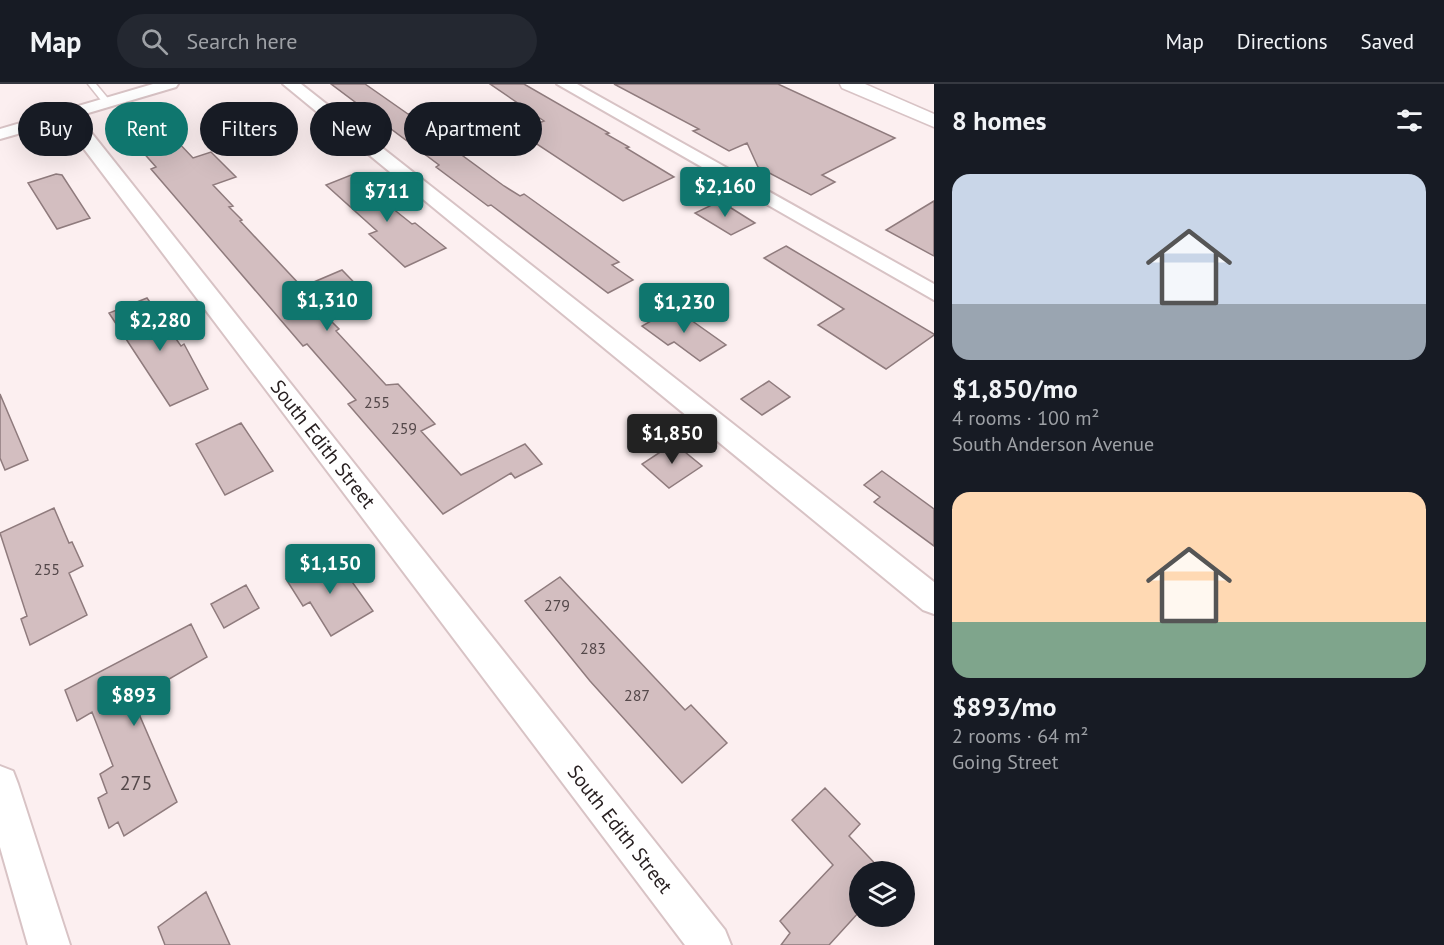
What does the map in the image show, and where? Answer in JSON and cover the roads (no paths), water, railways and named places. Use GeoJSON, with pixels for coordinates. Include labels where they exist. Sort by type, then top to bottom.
{"type":"FeatureCollection","features":[{"type":"Feature","properties":{"kind":"main road"},"geometry":{"type":"LineString","coordinates":[[849,84],[934,121]]}},
{"type":"Feature","properties":{"kind":"street"},"geometry":{"type":"LineString","coordinates":[[107,102],[170,84]]}},
{"type":"Feature","properties":{"kind":"street"},"geometry":{"type":"LineString","coordinates":[[291,84],[934,600]]}},
{"type":"Feature","properties":{"kind":"street"},"geometry":{"type":"LineString","coordinates":[[566,84],[934,293]]}},
{"type":"Feature","properties":{"kind":"street"},"geometry":{"type":"LineString","coordinates":[[0,134],[18,129]]}},
{"type":"Feature","properties":{"kind":"street","name":"South Edith Street"},"geometry":{"type":"LineString","coordinates":[[93,146],[710,945]]}},
{"type":"Feature","properties":{"kind":"street"},"geometry":{"type":"LineString","coordinates":[[0,784],[49,945]]}},
{"type":"Feature","properties":{"kind":"lane"},"geometry":{"type":"LineString","coordinates":[[92,84],[107,102]]}}]}
